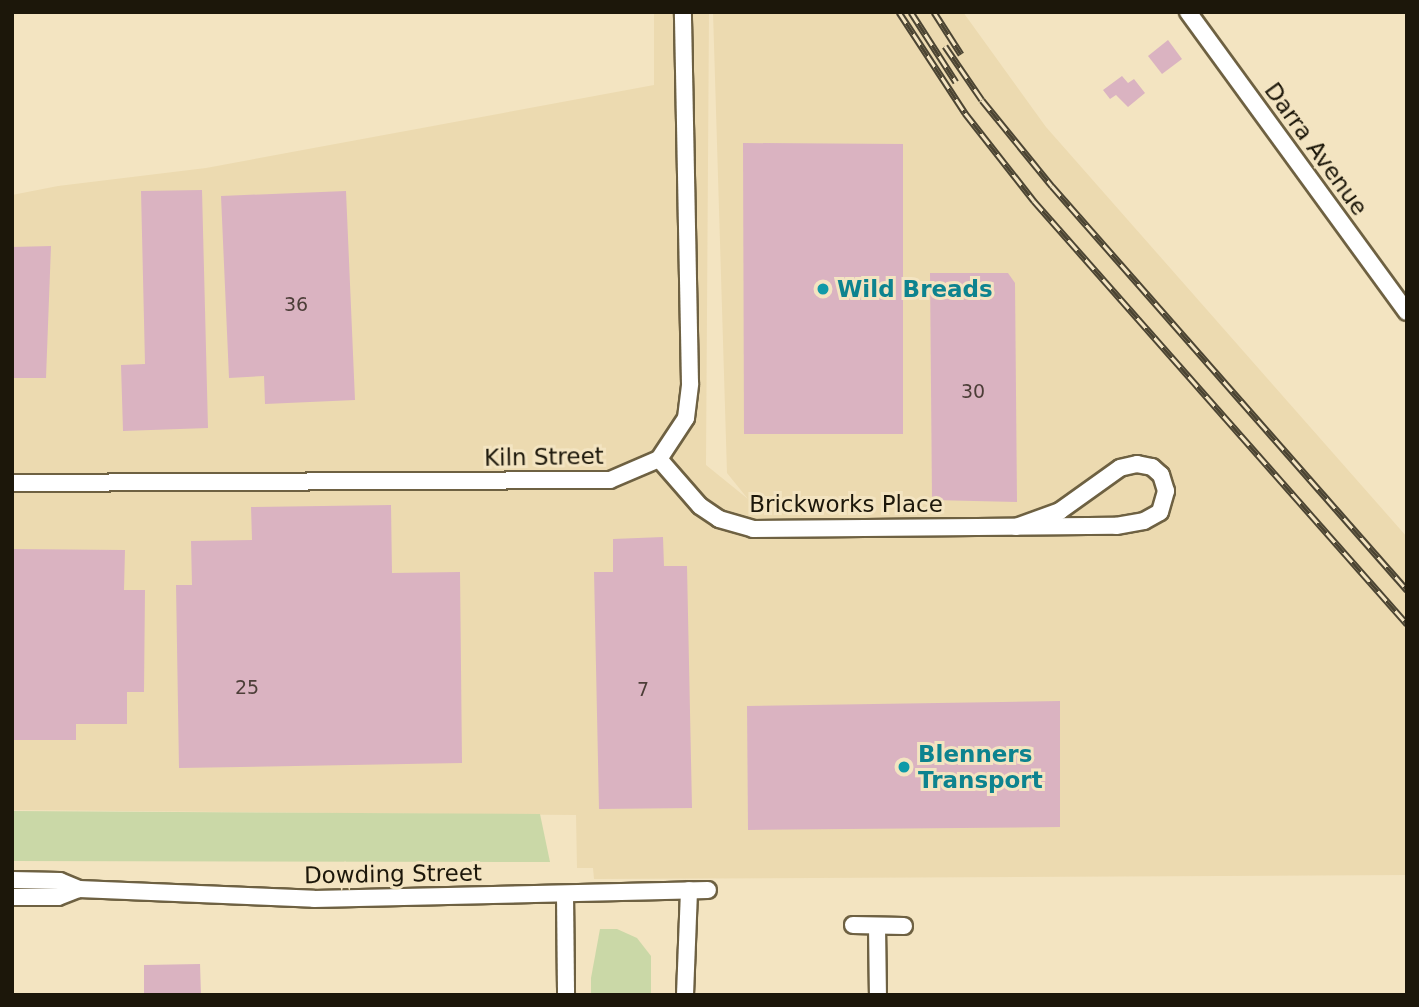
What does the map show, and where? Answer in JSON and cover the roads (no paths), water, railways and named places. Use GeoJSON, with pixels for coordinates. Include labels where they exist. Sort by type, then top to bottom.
{"type":"FeatureCollection","features":[{"type":"Feature","properties":{"kind":"street"},"geometry":{"type":"LineString","coordinates":[[659,459],[686,418],[690,383],[683,12]]}},
{"type":"Feature","properties":{"kind":"street","name":"Darra Avenue"},"geometry":{"type":"LineString","coordinates":[[1188,12],[1407,312]]}},
{"type":"Feature","properties":{"kind":"street","name":"Kiln Street"},"geometry":{"type":"LineString","coordinates":[[12,483],[610,480],[635,472],[659,459]]}},
{"type":"Feature","properties":{"kind":"street","name":"Brickworks Place"},"geometry":{"type":"LineString","coordinates":[[659,459],[700,506],[735,526],[753,529],[1016,527],[1116,526],[1144,521],[1160,512],[1167,491],[1161,475],[1152,467],[1137,464],[1120,468],[1060,511],[1016,527]]}},
{"type":"Feature","properties":{"kind":"street","name":"Dowding Street"},"geometry":{"type":"LineString","coordinates":[[12,880],[60,881],[79,889],[314,899],[708,890]]}},
{"type":"Feature","properties":{"kind":"street","name":"Dowding Street"},"geometry":{"type":"LineString","coordinates":[[12,897],[58,897],[79,889]]}},
{"type":"Feature","properties":{"kind":"street"},"geometry":{"type":"LineString","coordinates":[[685,995],[690,890]]}},
{"type":"Feature","properties":{"kind":"street"},"geometry":{"type":"LineString","coordinates":[[565,894],[566,995]]}},
{"type":"Feature","properties":{"kind":"street"},"geometry":{"type":"LineString","coordinates":[[853,925],[904,926]]}},
{"type":"Feature","properties":{"kind":"street"},"geometry":{"type":"LineString","coordinates":[[877,926],[878,995]]}},
{"type":"Feature","properties":{"kind":"railway"},"geometry":{"type":"LineString","coordinates":[[899,12],[965,113],[1034,201],[1407,624]]}},
{"type":"Feature","properties":{"kind":"railway"},"geometry":{"type":"LineString","coordinates":[[911,12],[956,82]]}},
{"type":"Feature","properties":{"kind":"railway"},"geometry":{"type":"LineString","coordinates":[[934,12],[961,54]]}},
{"type":"Feature","properties":{"kind":"railway"},"geometry":{"type":"LineString","coordinates":[[945,46],[982,100],[1052,186],[1407,590]]}},
{"type":"Feature","properties":{"kind":"place","name":"Wild Breads"},"geometry":{"type":"Point","coordinates":[823,289]}},
{"type":"Feature","properties":{"kind":"place","name":"Blenners Transport"},"geometry":{"type":"Point","coordinates":[904,767]}}]}
